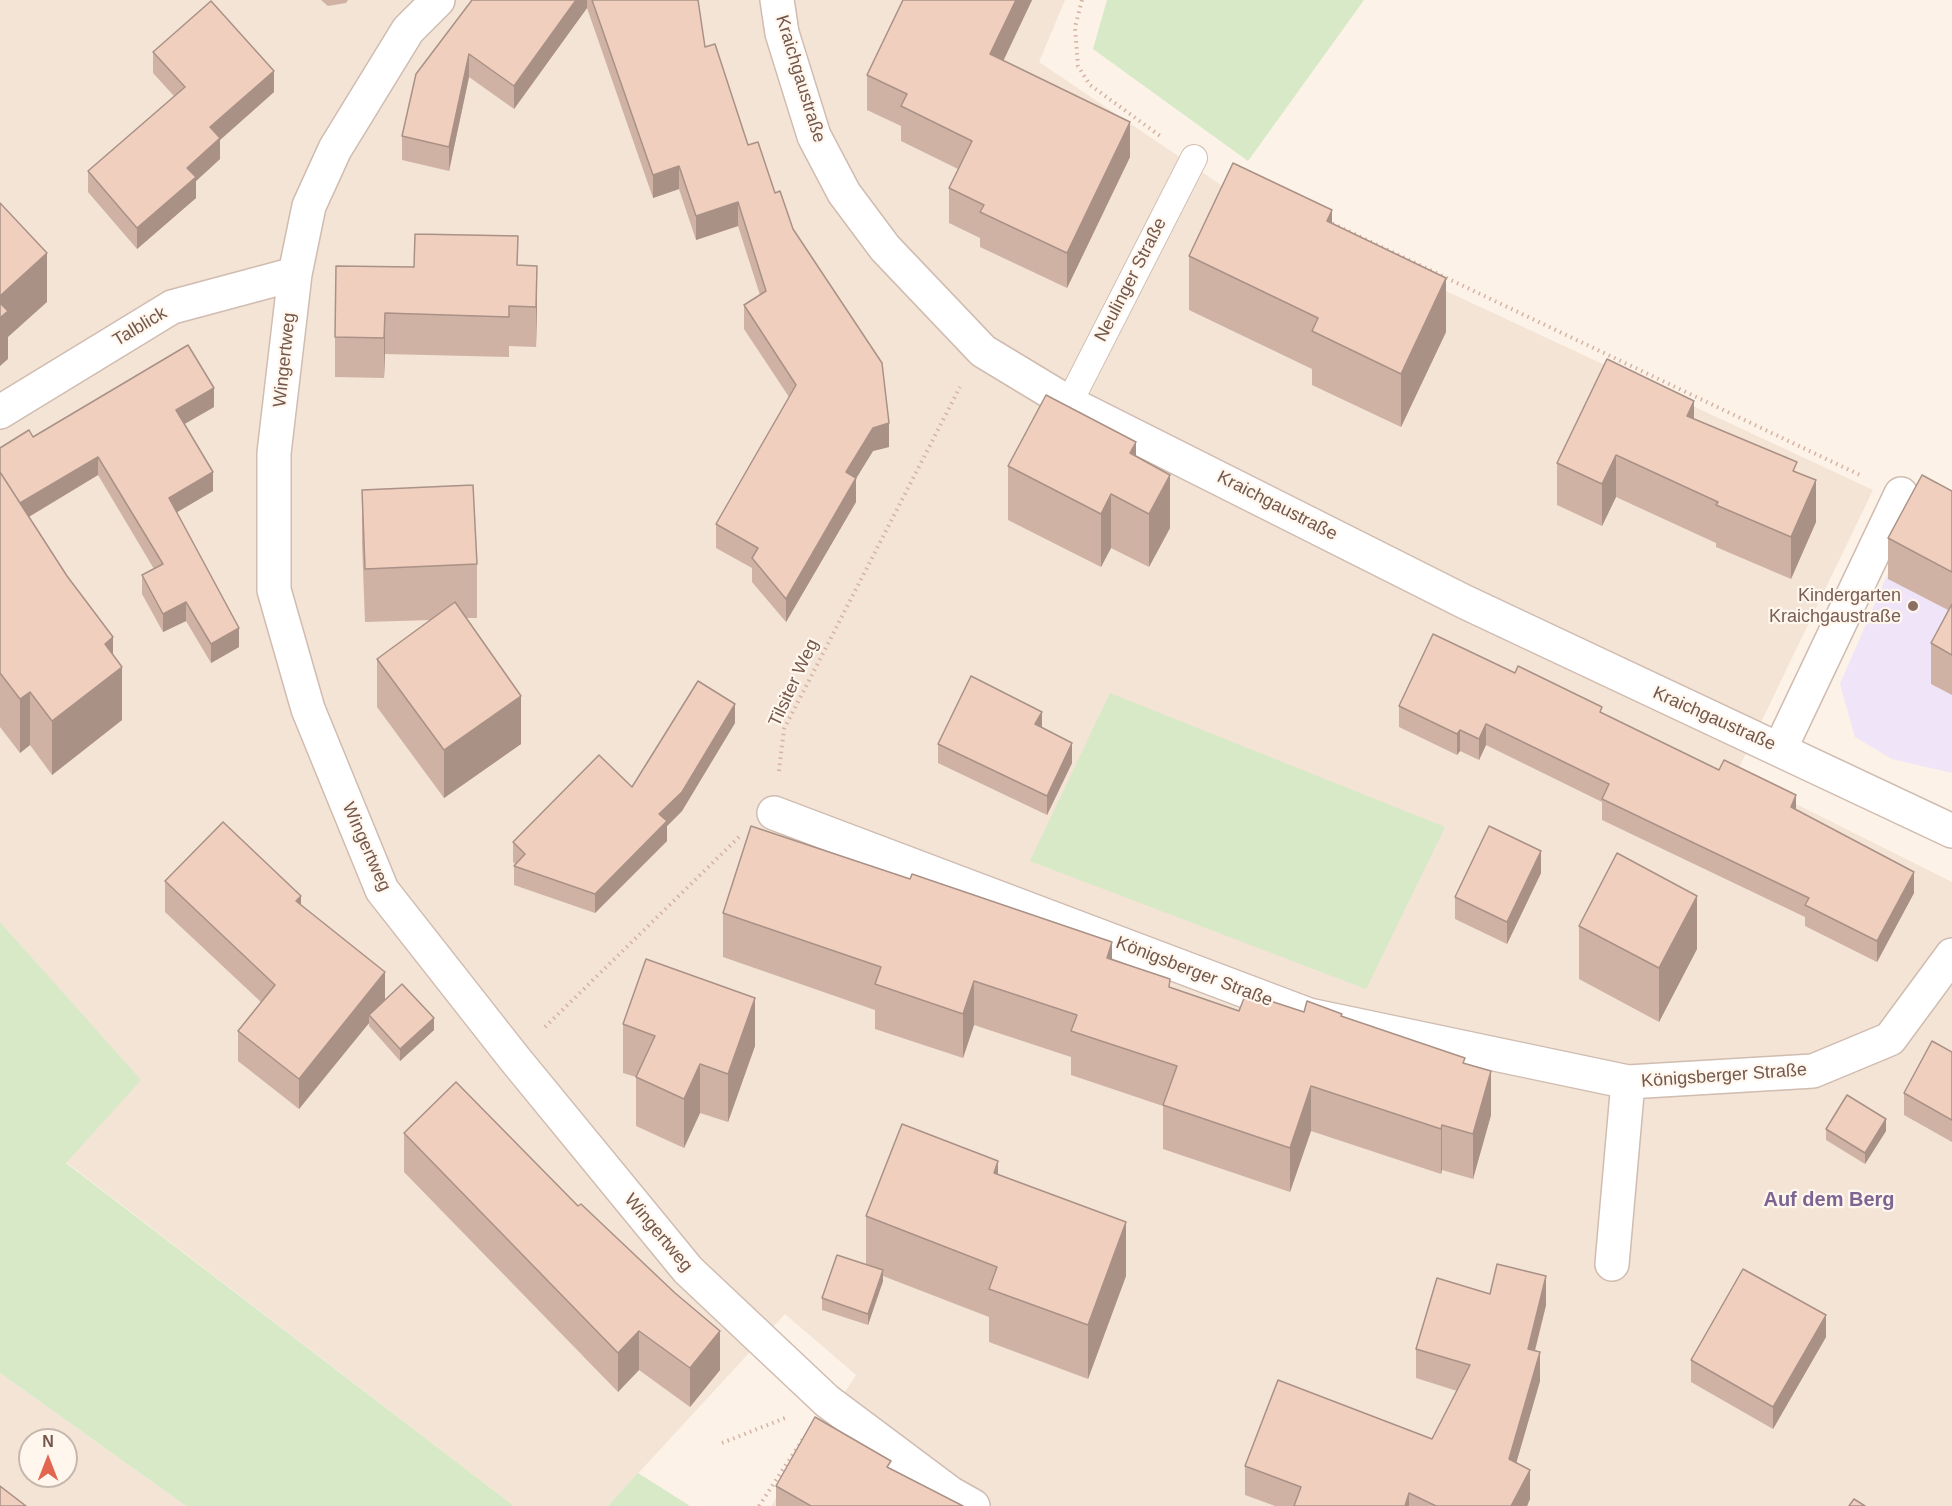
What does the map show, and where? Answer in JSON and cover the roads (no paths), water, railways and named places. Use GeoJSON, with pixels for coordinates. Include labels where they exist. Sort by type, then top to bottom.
{"type":"FeatureCollection","features":[{"type":"Feature","properties":{"kind":"street","name":"Wingertweg"},"geometry":{"type":"LineString","coordinates":[[438,0],[408,30],[335,148],[309,206],[295,274],[274,453],[274,590],[308,709],[382,890],[514,1058],[688,1270],[827,1401],[950,1493],[973,1506]]}},
{"type":"Feature","properties":{"kind":"street","name":"Kraichgaustraße"},"geometry":{"type":"LineString","coordinates":[[777,0],[782,33],[814,136],[844,193],[885,248],[983,351],[1069,403],[1464,602],[1952,831]]}},
{"type":"Feature","properties":{"kind":"street","name":"Talblick"},"geometry":{"type":"LineString","coordinates":[[0,411],[172,307],[295,274]]}},
{"type":"Feature","properties":{"kind":"street"},"geometry":{"type":"LineString","coordinates":[[1780,749],[1901,494]]}},
{"type":"Feature","properties":{"kind":"street","name":"Königsberger Straße"},"geometry":{"type":"LineString","coordinates":[[774,813],[1309,1015],[1628,1082],[1813,1071],[1890,1039],[1952,955]]}},
{"type":"Feature","properties":{"kind":"street","name":"Königsberger Straße"},"geometry":{"type":"LineString","coordinates":[[1612,1264],[1628,1082]]}},
{"type":"Feature","properties":{"kind":"lane","name":"Neulinger Straße"},"geometry":{"type":"LineString","coordinates":[[1069,403],[1194,158]]}},
{"type":"Feature","properties":{"kind":"place","name":"Kindergarten Kraichgaustraße"},"geometry":{"type":"Point","coordinates":[1913,606]}},
{"type":"Feature","properties":{"kind":"district","name":"Auf dem Berg"},"geometry":{"type":"Point","coordinates":[1829,1200]}}]}
